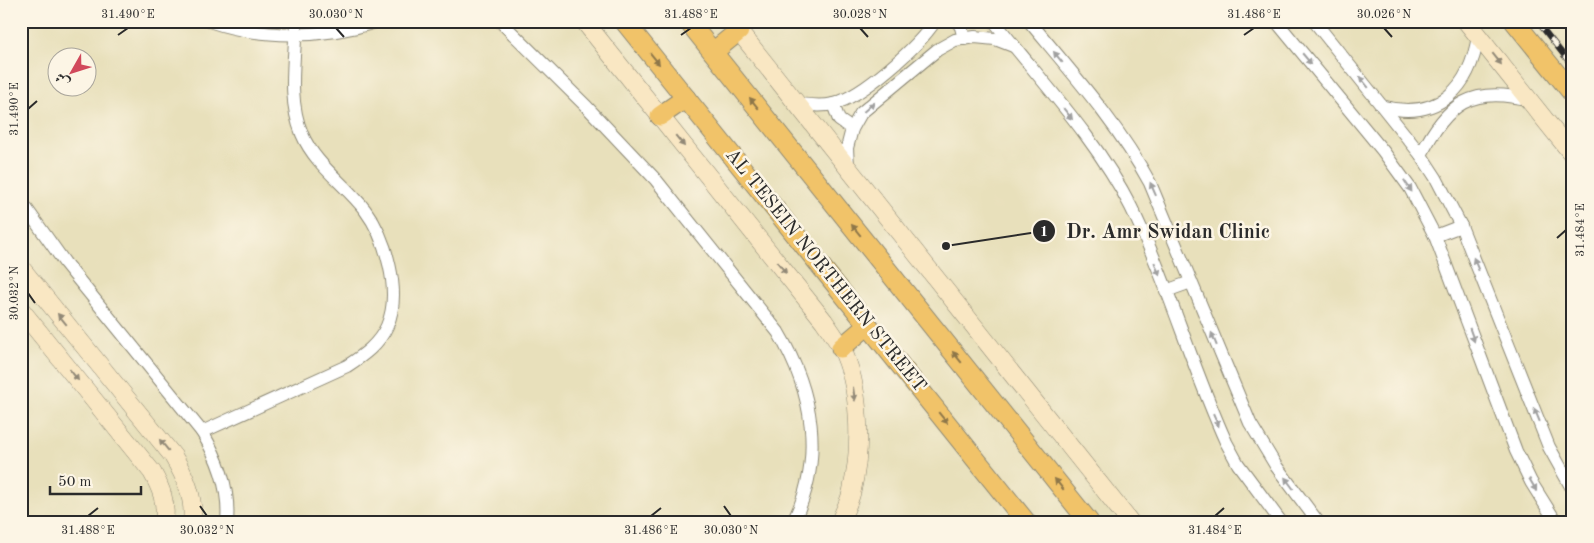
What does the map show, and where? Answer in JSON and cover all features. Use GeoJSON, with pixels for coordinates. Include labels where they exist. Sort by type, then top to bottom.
{"type":"FeatureCollection","features":[{"type":"Feature","properties":{"kind":"main road","name":"AL TESEIN NORTHERN STREET"},"geometry":{"type":"LineString","coordinates":[[624,21],[1026,522]]}},
{"type":"Feature","properties":{"kind":"main road"},"geometry":{"type":"LineString","coordinates":[[688,21],[1089,522]]}},
{"type":"Feature","properties":{"kind":"main road"},"geometry":{"type":"LineString","coordinates":[[1514,21],[1573,94]]}},
{"type":"Feature","properties":{"kind":"main road"},"geometry":{"type":"LineString","coordinates":[[713,52],[735,26]]}},
{"type":"Feature","properties":{"kind":"main road"},"geometry":{"type":"LineString","coordinates":[[660,116],[686,98]]}},
{"type":"Feature","properties":{"kind":"main road"},"geometry":{"type":"LineString","coordinates":[[841,348],[868,325]]}},
{"type":"Feature","properties":{"kind":"street"},"geometry":{"type":"LineString","coordinates":[[209,21],[234,24],[254,32],[296,34],[341,31],[379,21]]}},
{"type":"Feature","properties":{"kind":"street"},"geometry":{"type":"LineString","coordinates":[[202,432],[347,366],[364,356],[377,342],[387,326],[392,307],[391,273],[388,257],[379,233],[366,211],[312,152],[303,137],[297,121],[293,87],[296,21]]}},
{"type":"Feature","properties":{"kind":"street"},"geometry":{"type":"LineString","coordinates":[[500,21],[588,107],[656,180],[778,332],[791,354],[801,377],[811,423],[809,470],[804,492],[792,522]]}},
{"type":"Feature","properties":{"kind":"street"},"geometry":{"type":"LineString","coordinates":[[584,21],[824,322],[841,348],[852,376],[858,455],[852,492],[840,522]]}},
{"type":"Feature","properties":{"kind":"street"},"geometry":{"type":"LineString","coordinates":[[798,104],[815,106],[833,104],[849,98],[912,49],[925,35],[934,21]]}},
{"type":"Feature","properties":{"kind":"street"},"geometry":{"type":"LineString","coordinates":[[957,21],[961,27],[964,39]]}},
{"type":"Feature","properties":{"kind":"street"},"geometry":{"type":"LineString","coordinates":[[994,21],[1082,131],[1116,180],[1143,233],[1226,442],[1238,464],[1281,522]]}},
{"type":"Feature","properties":{"kind":"street"},"geometry":{"type":"LineString","coordinates":[[1029,21],[1116,128],[1136,158],[1150,183],[1250,423],[1276,466],[1318,522]]}},
{"type":"Feature","properties":{"kind":"street"},"geometry":{"type":"LineString","coordinates":[[1276,21],[1397,169],[1418,201],[1435,236],[1516,451],[1531,482],[1556,522]]}},
{"type":"Feature","properties":{"kind":"street"},"geometry":{"type":"LineString","coordinates":[[1314,21],[1421,155],[1450,202],[1549,447],[1573,490]]}},
{"type":"Feature","properties":{"kind":"street"},"geometry":{"type":"LineString","coordinates":[[1466,21],[1573,155]]}},
{"type":"Feature","properties":{"kind":"street"},"geometry":{"type":"LineString","coordinates":[[735,26],[1130,522]]}},
{"type":"Feature","properties":{"kind":"street"},"geometry":{"type":"LineString","coordinates":[[1384,107],[1398,110],[1413,110],[1428,107],[1442,101],[1464,80],[1475,55],[1478,36]]}},
{"type":"Feature","properties":{"kind":"street"},"geometry":{"type":"LineString","coordinates":[[848,166],[847,148],[852,129],[861,113],[937,50],[955,40],[975,37],[995,39],[1014,46]]}},
{"type":"Feature","properties":{"kind":"street"},"geometry":{"type":"LineString","coordinates":[[1421,155],[1435,130],[1446,116],[1474,97],[1491,94],[1508,95],[1529,100]]}},
{"type":"Feature","properties":{"kind":"street"},"geometry":{"type":"LineString","coordinates":[[833,104],[839,120],[852,129]]}},
{"type":"Feature","properties":{"kind":"street"},"geometry":{"type":"LineString","coordinates":[[21,201],[65,263],[202,432],[222,473],[228,503],[228,522]]}},
{"type":"Feature","properties":{"kind":"street"},"geometry":{"type":"LineString","coordinates":[[1435,236],[1461,226]]}},
{"type":"Feature","properties":{"kind":"street"},"geometry":{"type":"LineString","coordinates":[[21,268],[173,456],[183,474],[190,493],[193,514],[192,522]]}},
{"type":"Feature","properties":{"kind":"street"},"geometry":{"type":"LineString","coordinates":[[1166,291],[1191,282]]}},
{"type":"Feature","properties":{"kind":"street"},"geometry":{"type":"LineString","coordinates":[[21,310],[152,472],[164,496],[164,522]]}},
{"type":"Feature","properties":{"kind":"railway"},"geometry":{"type":"LineString","coordinates":[[1537,21],[1573,67]]}},
{"type":"Feature","properties":{"kind":"railway"},"geometry":{"type":"LineString","coordinates":[[1561,21],[1573,36]]}},
{"type":"Feature","properties":{"kind":"place","name":"Dr. Amr Swidan Clinic"},"geometry":{"type":"Point","coordinates":[946,246]}}]}
